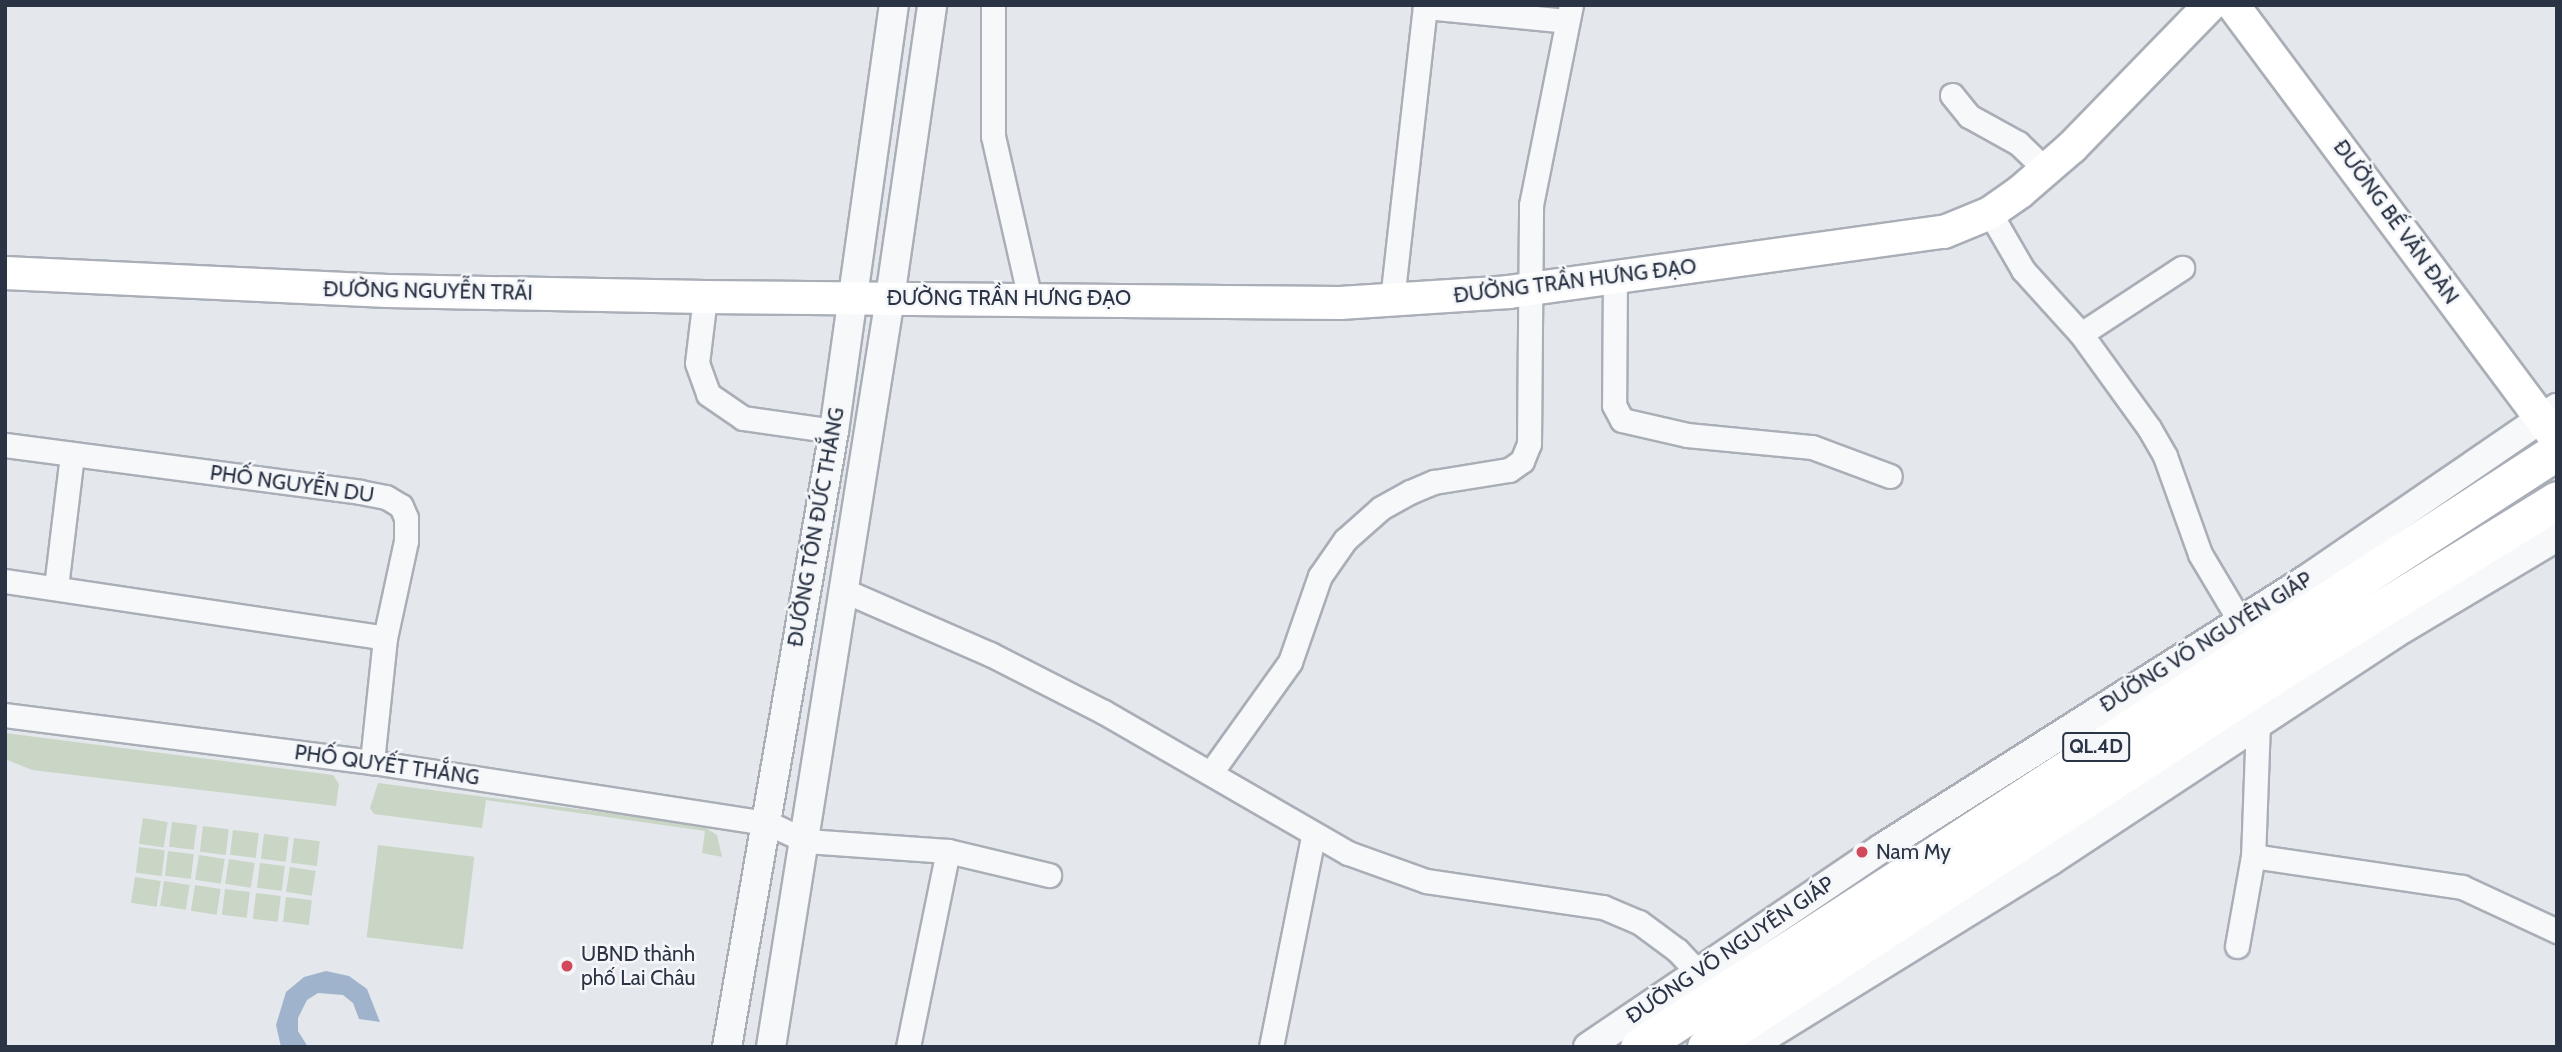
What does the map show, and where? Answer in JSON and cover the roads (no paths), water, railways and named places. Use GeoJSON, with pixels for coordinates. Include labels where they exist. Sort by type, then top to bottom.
{"type":"FeatureCollection","features":[{"type":"Feature","properties":{"kind":"highway","name":"ĐƯỜNG VÕ NGUYÊN GIÁP"},"geometry":{"type":"LineString","coordinates":[[1639,1047],[1708,982],[2557,451]]}},
{"type":"Feature","properties":{"kind":"highway","name":"QL.4D"},"geometry":{"type":"LineString","coordinates":[[1706,1047],[2236,699],[2557,500]]}},
{"type":"Feature","properties":{"kind":"main road","name":"ĐƯỜNG TRẦN HƯNG ĐẠO"},"geometry":{"type":"LineString","coordinates":[[850,298],[1392,300],[1529,289],[1881,244],[1944,232],[1990,212],[2046,170],[2210,5]]}},
{"type":"Feature","properties":{"kind":"main road","name":"ĐƯỜNG BẾ VĂN ĐÀN"},"geometry":{"type":"LineString","coordinates":[[2233,5],[2552,422]]}},
{"type":"Feature","properties":{"kind":"main road","name":"ĐƯỜNG NGUYỄN TRÃI"},"geometry":{"type":"LineString","coordinates":[[5,274],[361,290],[850,298]]}},
{"type":"Feature","properties":{"kind":"street","name":"ĐƯỜNG TÔN ĐỨC THẮNG"},"geometry":{"type":"LineString","coordinates":[[727,1047],[834,431],[850,298],[894,5]]}},
{"type":"Feature","properties":{"kind":"street","name":"ĐƯỜNG TÔN ĐỨC THẮNG"},"geometry":{"type":"LineString","coordinates":[[771,1047],[845,591],[932,5]]}},
{"type":"Feature","properties":{"kind":"street"},"geometry":{"type":"LineString","coordinates":[[993,5],[993,136],[1030,299]]}},
{"type":"Feature","properties":{"kind":"street"},"geometry":{"type":"LineString","coordinates":[[1212,771],[1290,662],[1320,576],[1345,540],[1381,508],[1410,492],[1434,482],[1509,470],[1522,461],[1529,444],[1531,205],[1569,13],[1425,6],[1392,300]]}},
{"type":"Feature","properties":{"kind":"street"},"geometry":{"type":"LineString","coordinates":[[1952,95],[1969,117],[2018,144],[2046,170]]}},
{"type":"Feature","properties":{"kind":"street"},"geometry":{"type":"LineString","coordinates":[[1990,212],[2023,270],[2081,334],[2150,428],[2165,456],[2200,554],[2240,621]]}},
{"type":"Feature","properties":{"kind":"street"},"geometry":{"type":"LineString","coordinates":[[2081,334],[2182,268]]}},
{"type":"Feature","properties":{"kind":"street"},"geometry":{"type":"LineString","coordinates":[[1615,276],[1614,405],[1622,420],[1687,435],[1812,447],[1889,476]]}},
{"type":"Feature","properties":{"kind":"street"},"geometry":{"type":"LineString","coordinates":[[705,297],[697,363],[700,380],[718,404],[765,424],[834,431]]}},
{"type":"Feature","properties":{"kind":"street","name":"ĐƯỜNG VÕ NGUYÊN GIÁP"},"geometry":{"type":"LineString","coordinates":[[1588,1047],[1708,982],[1882,848],[2552,422]]}},
{"type":"Feature","properties":{"kind":"street","name":"PHỐ NGUYỄN DU"},"geometry":{"type":"LineString","coordinates":[[5,445],[386,497],[401,506],[407,518],[406,541],[385,638],[372,762]]}},
{"type":"Feature","properties":{"kind":"street"},"geometry":{"type":"LineString","coordinates":[[56,587],[72,454]]}},
{"type":"Feature","properties":{"kind":"street"},"geometry":{"type":"LineString","coordinates":[[1749,1047],[2050,861],[2258,722],[2557,537]]}},
{"type":"Feature","properties":{"kind":"street"},"geometry":{"type":"LineString","coordinates":[[5,581],[385,638]]}},
{"type":"Feature","properties":{"kind":"street"},"geometry":{"type":"LineString","coordinates":[[845,591],[1033,675],[1212,771],[1313,836],[1385,869],[1426,881],[1603,907],[1639,922],[1708,982]]}},
{"type":"Feature","properties":{"kind":"street","name":"PHỐ QUYẾT THẮNG"},"geometry":{"type":"LineString","coordinates":[[5,715],[372,762],[768,823],[806,841]]}},
{"type":"Feature","properties":{"kind":"street"},"geometry":{"type":"LineString","coordinates":[[2237,946],[2253,856],[2258,722]]}},
{"type":"Feature","properties":{"kind":"street"},"geometry":{"type":"LineString","coordinates":[[1271,1047],[1313,836]]}},
{"type":"Feature","properties":{"kind":"street"},"geometry":{"type":"LineString","coordinates":[[806,841],[948,852],[1049,875]]}},
{"type":"Feature","properties":{"kind":"street"},"geometry":{"type":"LineString","coordinates":[[908,1047],[948,852]]}},
{"type":"Feature","properties":{"kind":"street"},"geometry":{"type":"LineString","coordinates":[[2253,856],[2462,887],[2557,930]]}},
{"type":"Feature","properties":{"kind":"water"},"geometry":{"type":"Polygon","coordinates":[[[326,971],[349,976],[367,989],[380,1022],[359,1019],[353,1003],[343,995],[318,993],[307,1000],[298,1018],[298,1031],[308,1047],[281,1047],[276,1025],[286,992],[304,977],[326,971]]]}},
{"type":"Feature","properties":{"kind":"place","name":"Nam My"},"geometry":{"type":"Point","coordinates":[1862,852]}},
{"type":"Feature","properties":{"kind":"place","name":"UBND thành phố Lai Châu"},"geometry":{"type":"Point","coordinates":[567,966]}}]}
